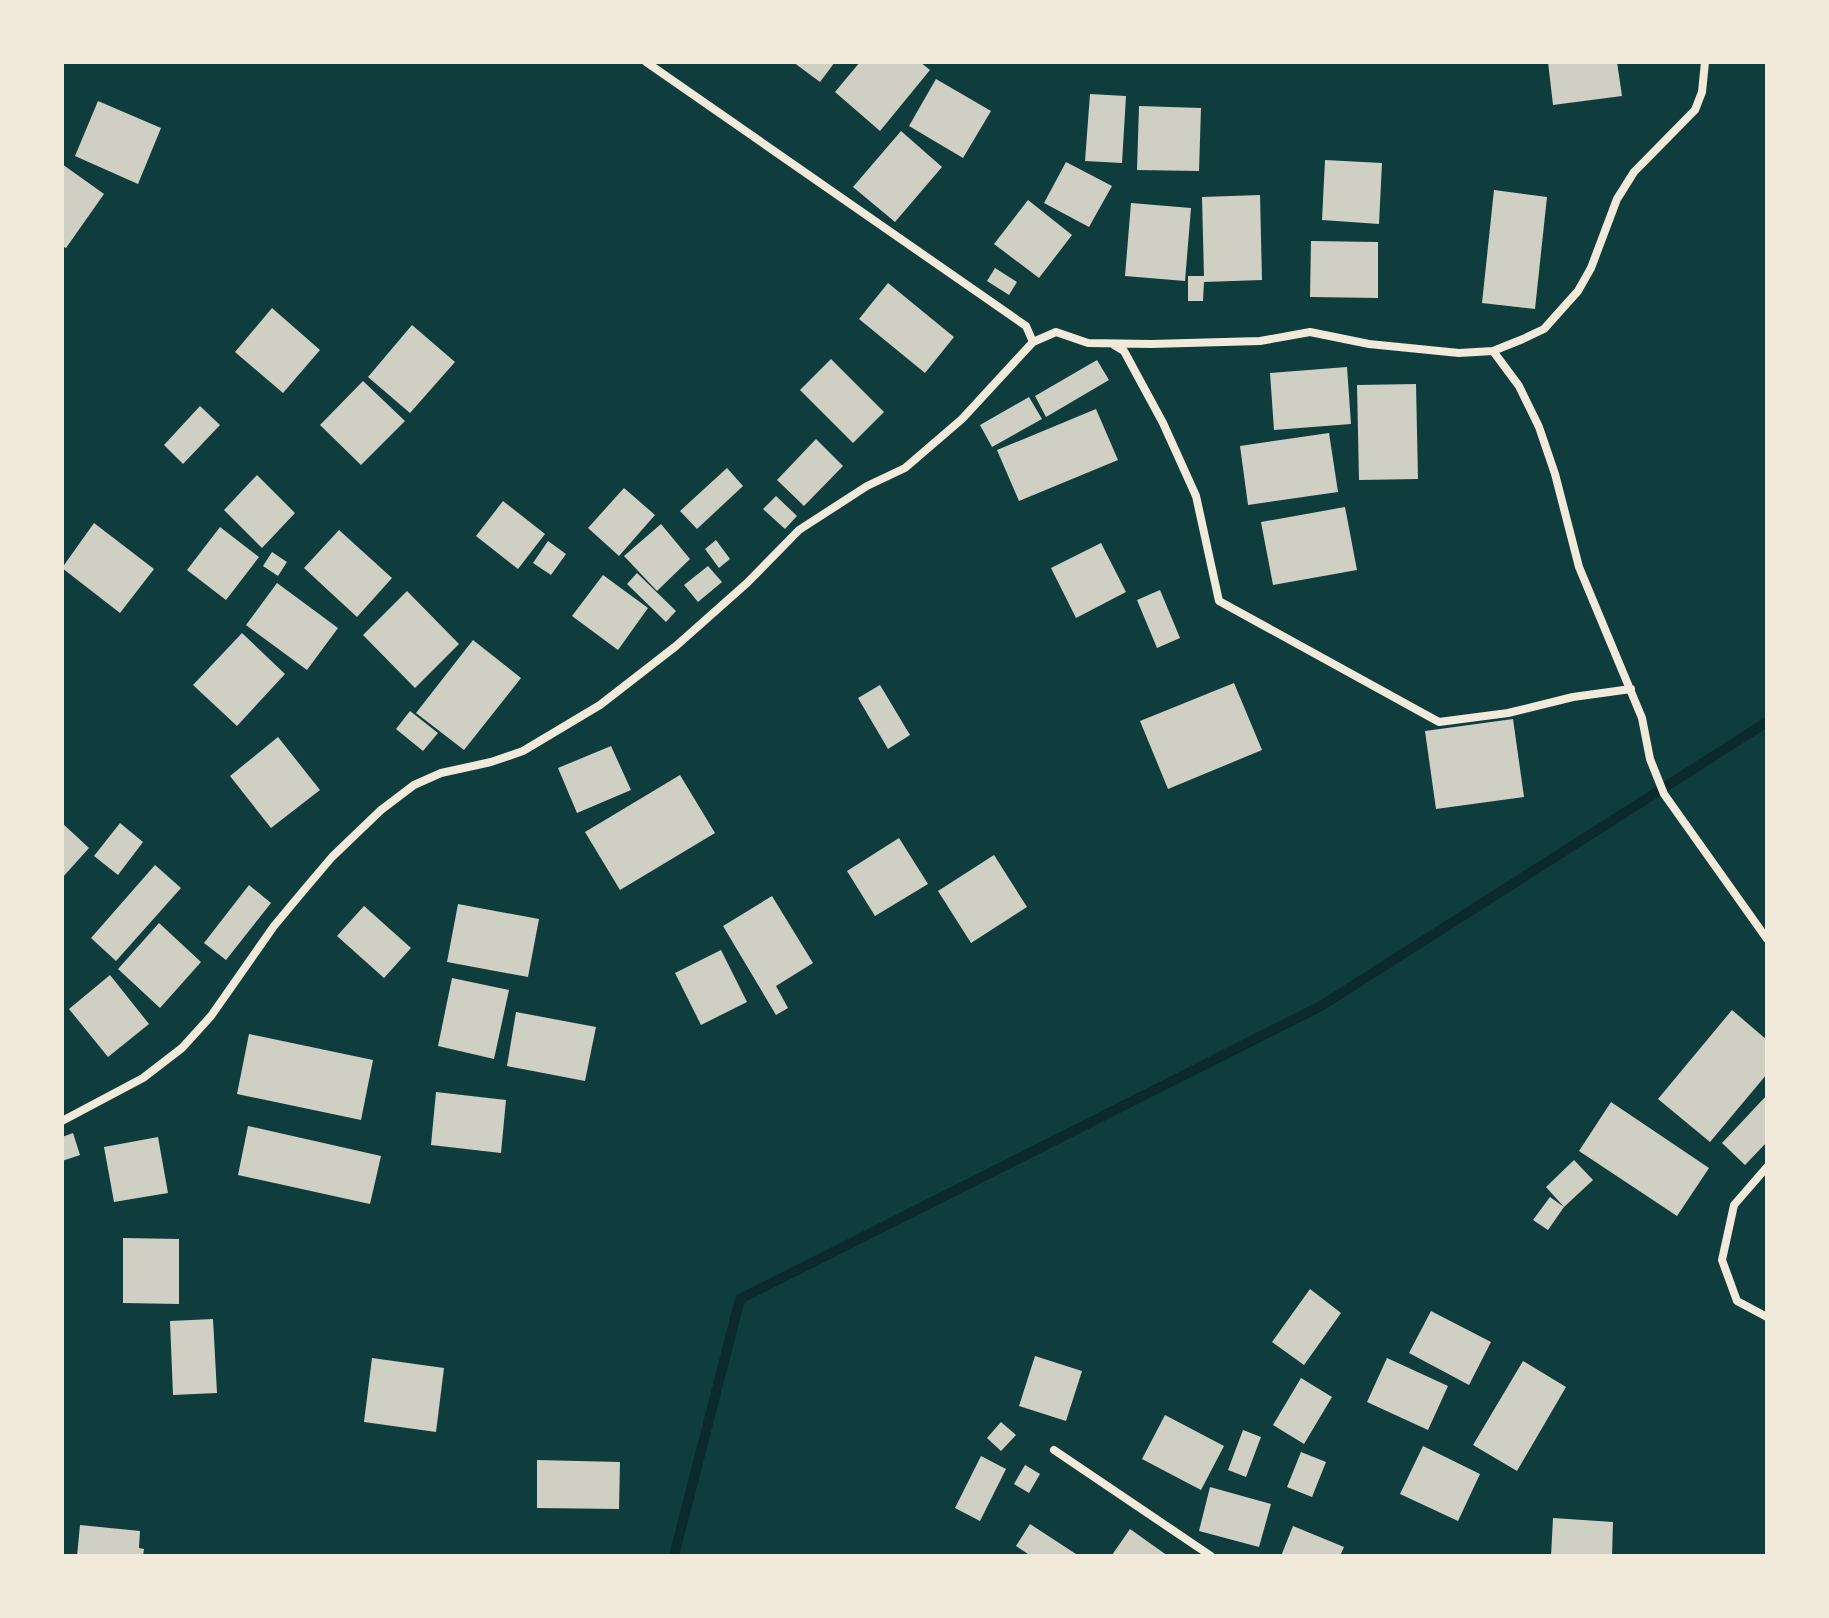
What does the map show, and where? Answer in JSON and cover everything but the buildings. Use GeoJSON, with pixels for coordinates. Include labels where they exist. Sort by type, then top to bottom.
{"type":"FeatureCollection","features":[{"type":"Feature","properties":{"kind":"street"},"geometry":{"type":"LineString","coordinates":[[646,62],[1026,326],[1033,342]]}},
{"type":"Feature","properties":{"kind":"street"},"geometry":{"type":"LineString","coordinates":[[62,1121],[143,1078],[182,1048],[211,1016],[274,926],[313,879],[381,810],[414,785],[441,773],[523,751],[600,705],[676,646],[747,583],[799,530],[867,486],[905,468],[962,419],[1033,342],[1056,332],[1088,343],[1260,341],[1310,332],[1369,344],[1459,353],[1493,351],[1544,329],[1578,291],[1591,268],[1617,199],[1634,172],[1695,110],[1702,92],[1705,62]]}},
{"type":"Feature","properties":{"kind":"street"},"geometry":{"type":"LineString","coordinates":[[1112,343],[1124,351],[1163,423],[1196,496],[1219,601],[1439,722],[1508,713],[1573,697],[1631,689]]}},
{"type":"Feature","properties":{"kind":"street"},"geometry":{"type":"LineString","coordinates":[[1493,351],[1519,386],[1539,427],[1555,474],[1579,567],[1642,718],[1650,759],[1664,794],[1767,939]]}},
{"type":"Feature","properties":{"kind":"street"},"geometry":{"type":"LineString","coordinates":[[1767,1167],[1734,1205],[1722,1260],[1737,1301],[1767,1317]]}},
{"type":"Feature","properties":{"kind":"street"},"geometry":{"type":"LineString","coordinates":[[1054,1450],[1211,1556]]}},
{"type":"Feature","properties":{"kind":"waterway"},"geometry":{"type":"LineString","coordinates":[[674,1556],[740,1299],[1321,1006],[1767,722]]}}]}
